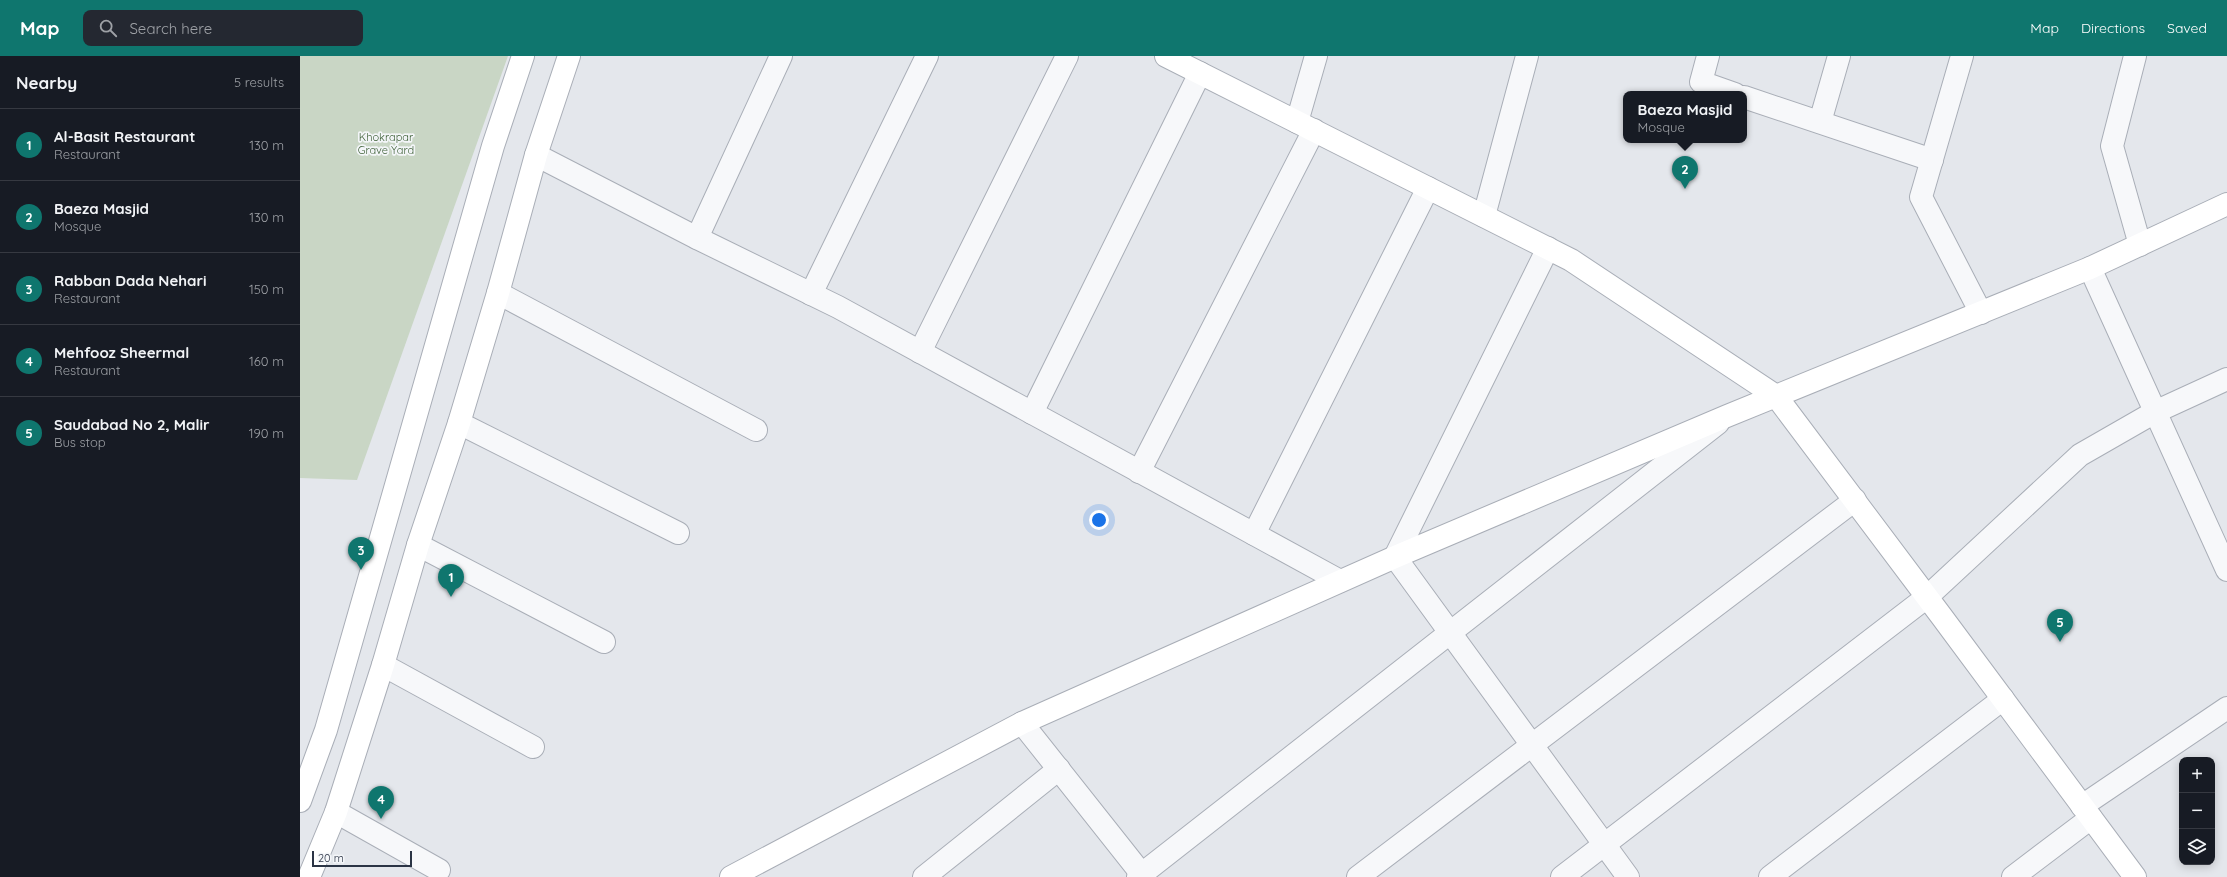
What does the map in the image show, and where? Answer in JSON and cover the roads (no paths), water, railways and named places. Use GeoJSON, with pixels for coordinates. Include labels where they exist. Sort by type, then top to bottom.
{"type":"FeatureCollection","features":[{"type":"Feature","properties":{"kind":"street"},"geometry":{"type":"LineString","coordinates":[[300,801],[326,730],[491,153],[523,56]]}},
{"type":"Feature","properties":{"kind":"street"},"geometry":{"type":"LineString","coordinates":[[309,877],[336,812],[383,665],[418,545],[459,423],[498,293],[536,155],[569,56]]}},
{"type":"Feature","properties":{"kind":"street"},"geometry":{"type":"LineString","coordinates":[[697,238],[781,56]]}},
{"type":"Feature","properties":{"kind":"street"},"geometry":{"type":"LineString","coordinates":[[811,294],[927,56]]}},
{"type":"Feature","properties":{"kind":"street"},"geometry":{"type":"LineString","coordinates":[[920,352],[1067,56]]}},
{"type":"Feature","properties":{"kind":"street"},"geometry":{"type":"LineString","coordinates":[[1166,56],[1571,260],[1776,396],[2135,877]]}},
{"type":"Feature","properties":{"kind":"street"},"geometry":{"type":"LineString","coordinates":[[1139,472],[1305,126],[1316,56]]}},
{"type":"Feature","properties":{"kind":"street"},"geometry":{"type":"LineString","coordinates":[[1484,216],[1527,56]]}},
{"type":"Feature","properties":{"kind":"street"},"geometry":{"type":"LineString","coordinates":[[1708,56],[1701,82],[1727,91]]}},
{"type":"Feature","properties":{"kind":"street"},"geometry":{"type":"LineString","coordinates":[[1820,122],[1838,56]]}},
{"type":"Feature","properties":{"kind":"street"},"geometry":{"type":"LineString","coordinates":[[1962,56],[1921,197],[1981,313]]}},
{"type":"Feature","properties":{"kind":"street"},"geometry":{"type":"LineString","coordinates":[[2135,56],[2112,146],[2140,245]]}},
{"type":"Feature","properties":{"kind":"street"},"geometry":{"type":"LineString","coordinates":[[1032,413],[1200,73]]}},
{"type":"Feature","properties":{"kind":"street"},"geometry":{"type":"LineString","coordinates":[[1747,98],[1932,160]]}},
{"type":"Feature","properties":{"kind":"street"},"geometry":{"type":"LineString","coordinates":[[536,155],[697,238],[811,294],[1340,582]]}},
{"type":"Feature","properties":{"kind":"street"},"geometry":{"type":"LineString","coordinates":[[1254,534],[1428,188]]}},
{"type":"Feature","properties":{"kind":"street"},"geometry":{"type":"LineString","coordinates":[[731,877],[1022,723],[1395,557],[1727,416],[2090,268],[2227,204]]}},
{"type":"Feature","properties":{"kind":"street"},"geometry":{"type":"LineString","coordinates":[[1395,557],[1548,248]]}},
{"type":"Feature","properties":{"kind":"street"},"geometry":{"type":"LineString","coordinates":[[2090,268],[2155,412],[2220,533],[2227,570]]}},
{"type":"Feature","properties":{"kind":"street"},"geometry":{"type":"LineString","coordinates":[[498,293],[756,430]]}},
{"type":"Feature","properties":{"kind":"street"},"geometry":{"type":"LineString","coordinates":[[1562,877],[1927,597],[2080,455],[2155,412],[2227,379]]}},
{"type":"Feature","properties":{"kind":"street"},"geometry":{"type":"LineString","coordinates":[[1022,723],[1141,876],[1727,416]]}},
{"type":"Feature","properties":{"kind":"street"},"geometry":{"type":"LineString","coordinates":[[459,423],[678,533]]}},
{"type":"Feature","properties":{"kind":"street"},"geometry":{"type":"LineString","coordinates":[[1358,877],[1854,500]]}},
{"type":"Feature","properties":{"kind":"street"},"geometry":{"type":"LineString","coordinates":[[418,545],[604,642]]}},
{"type":"Feature","properties":{"kind":"street"},"geometry":{"type":"LineString","coordinates":[[1395,557],[1628,877]]}},
{"type":"Feature","properties":{"kind":"street"},"geometry":{"type":"LineString","coordinates":[[383,665],[533,747]]}},
{"type":"Feature","properties":{"kind":"street"},"geometry":{"type":"LineString","coordinates":[[1770,877],[2003,699]]}},
{"type":"Feature","properties":{"kind":"street"},"geometry":{"type":"LineString","coordinates":[[2013,877],[2087,812],[2227,708]]}},
{"type":"Feature","properties":{"kind":"street"},"geometry":{"type":"LineString","coordinates":[[924,877],[1059,769]]}},
{"type":"Feature","properties":{"kind":"street"},"geometry":{"type":"LineString","coordinates":[[336,812],[439,870]]}},
{"type":"Feature","properties":{"kind":"place","name":"Baeza Masjid"},"geometry":{"type":"Point","coordinates":[1685,189]}},
{"type":"Feature","properties":{"kind":"place","name":"Rabban Dada Nehari"},"geometry":{"type":"Point","coordinates":[361,570]}},
{"type":"Feature","properties":{"kind":"place","name":"Al-Basit Restaurant"},"geometry":{"type":"Point","coordinates":[451,597]}},
{"type":"Feature","properties":{"kind":"place","name":"Saudabad No 2, Malir"},"geometry":{"type":"Point","coordinates":[2060,642]}},
{"type":"Feature","properties":{"kind":"place","name":"Mehfooz Sheermal"},"geometry":{"type":"Point","coordinates":[381,819]}},
{"type":"Feature","properties":{"kind":"park label","name":"Khokrapar Grave Yard"},"geometry":{"type":"Point","coordinates":[386,143]}}]}
